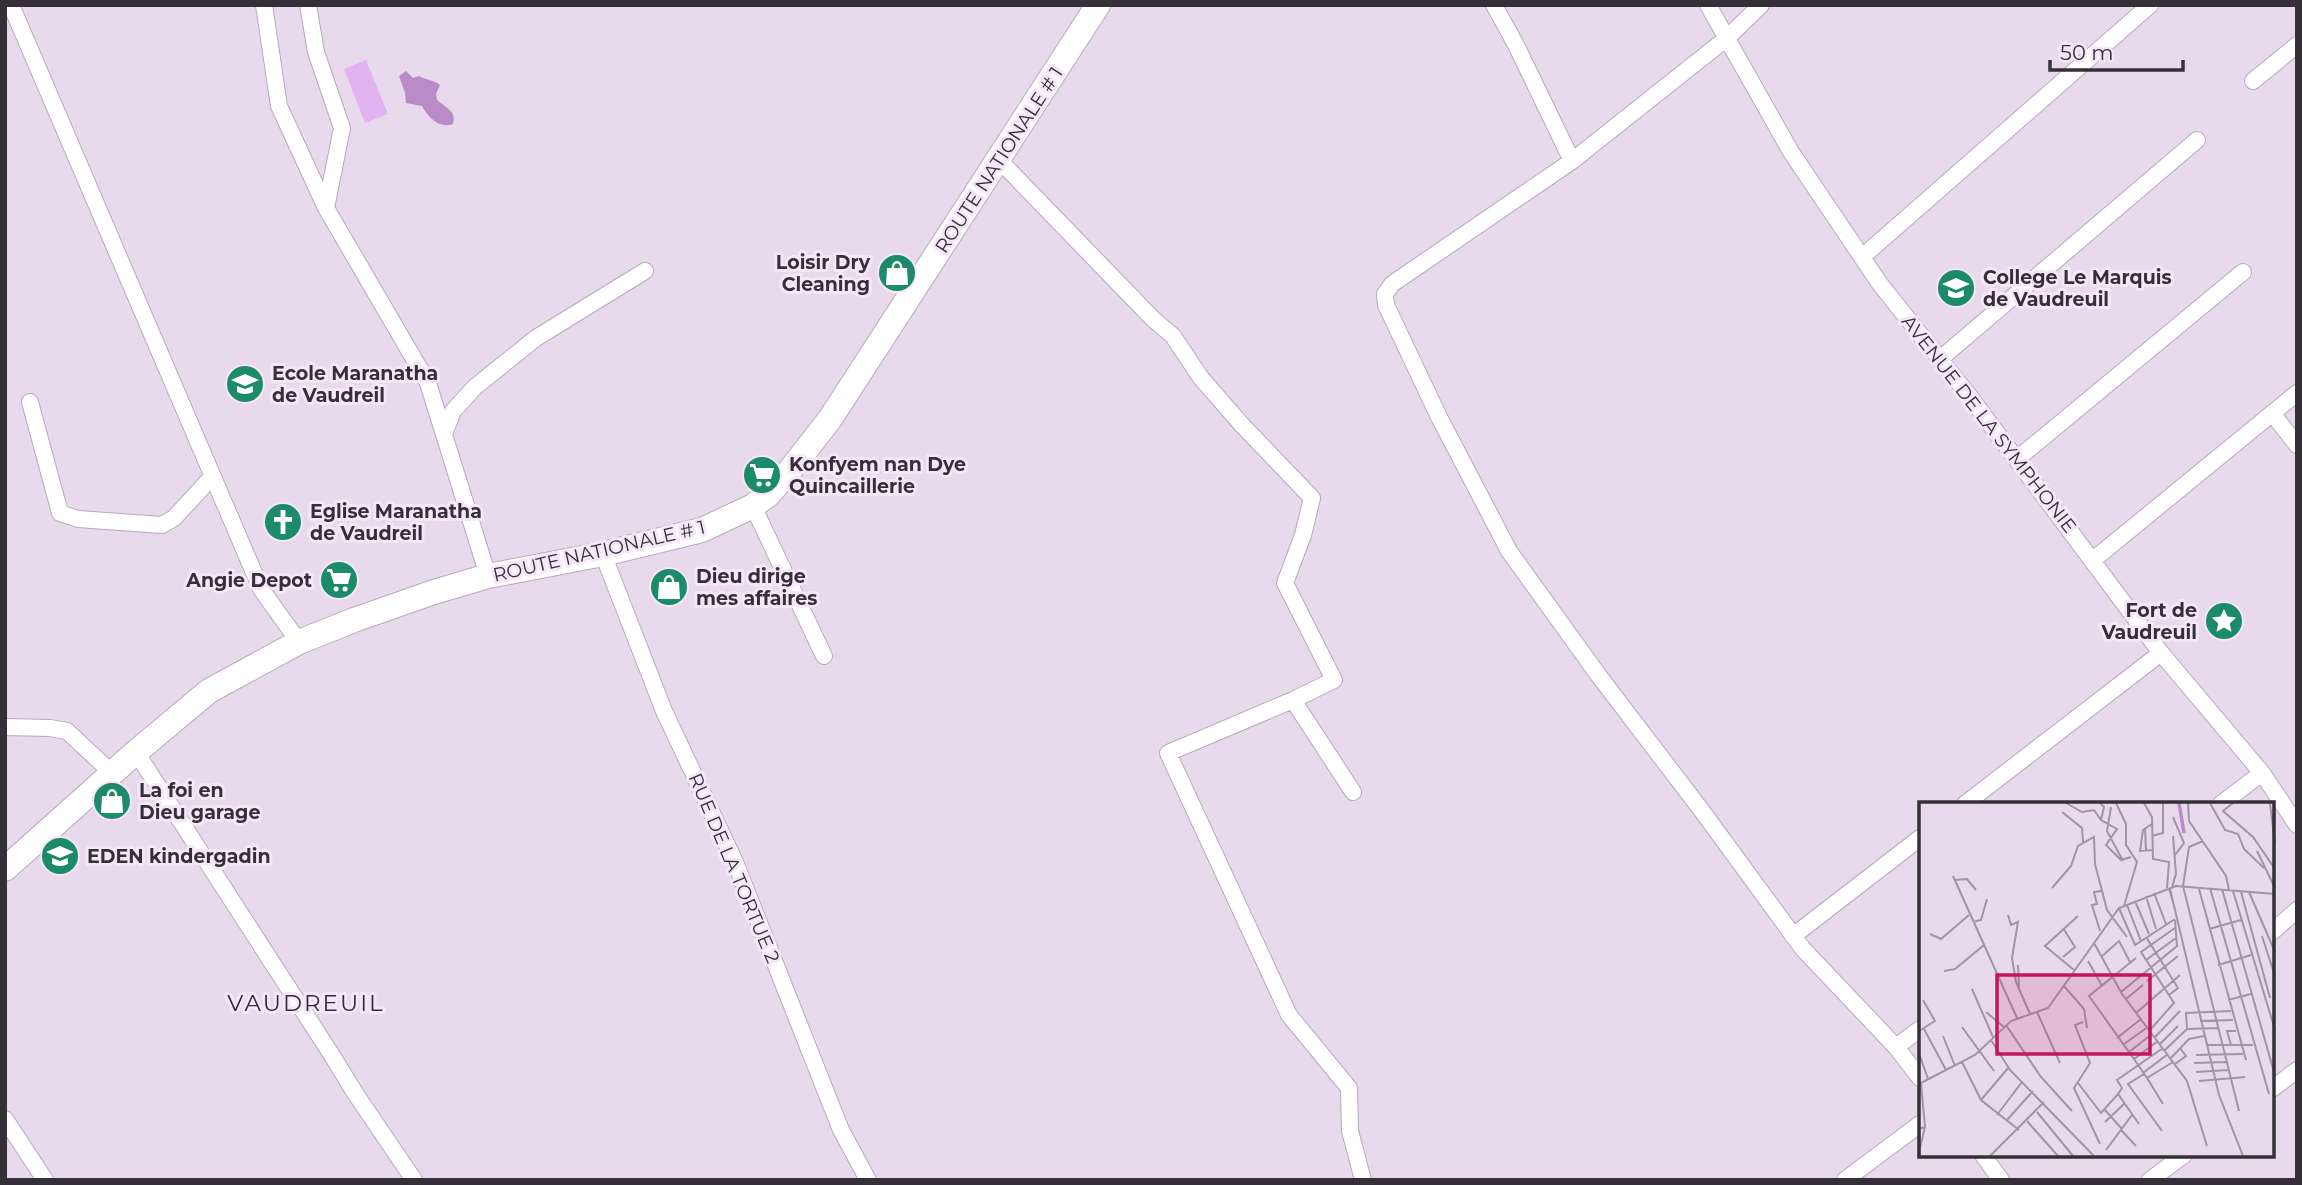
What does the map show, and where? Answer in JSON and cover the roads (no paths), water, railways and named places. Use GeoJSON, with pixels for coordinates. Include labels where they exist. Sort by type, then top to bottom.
{"type":"FeatureCollection","features":[{"type":"Feature","properties":{"kind":"main road","name":"ROUTE NATIONALE # 1"},"geometry":{"type":"LineString","coordinates":[[5,869],[209,691],[299,642],[434,592],[488,576],[603,554],[702,530],[753,506],[768,495],[830,419],[1098,5]]}},
{"type":"Feature","properties":{"kind":"street"},"geometry":{"type":"LineString","coordinates":[[11,5],[211,478],[261,589],[299,642]]}},
{"type":"Feature","properties":{"kind":"street"},"geometry":{"type":"LineString","coordinates":[[264,5],[279,106],[326,208],[428,383],[488,576]]}},
{"type":"Feature","properties":{"kind":"street"},"geometry":{"type":"LineString","coordinates":[[308,5],[316,52],[342,128],[326,208]]}},
{"type":"Feature","properties":{"kind":"street"},"geometry":{"type":"LineString","coordinates":[[1493,5],[1516,45],[1572,162]]}},
{"type":"Feature","properties":{"kind":"street","name":"AVENUE DE LA SYMPHONIE"},"geometry":{"type":"LineString","coordinates":[[1708,5],[1791,152],[1880,284],[2017,459],[2161,653],[2262,773],[2296,823]]}},
{"type":"Feature","properties":{"kind":"street"},"geometry":{"type":"LineString","coordinates":[[1761,5],[1727,38],[1572,162],[1392,284],[1385,294],[1386,306],[1439,417],[1509,551],[1802,948],[1896,1047],[1919,1077]]}},
{"type":"Feature","properties":{"kind":"street"},"geometry":{"type":"LineString","coordinates":[[1861,257],[2150,5]]}},
{"type":"Feature","properties":{"kind":"street"},"geometry":{"type":"LineString","coordinates":[[2253,81],[2297,45]]}},
{"type":"Feature","properties":{"kind":"street"},"geometry":{"type":"LineString","coordinates":[[1940,359],[2197,140]]}},
{"type":"Feature","properties":{"kind":"street"},"geometry":{"type":"LineString","coordinates":[[999,160],[1153,319],[1173,336],[1202,378],[1312,498],[1303,535],[1285,583],[1335,680],[1168,753],[1289,1015],[1349,1088],[1350,1131],[1363,1180]]}},
{"type":"Feature","properties":{"kind":"street"},"geometry":{"type":"LineString","coordinates":[[444,434],[453,411],[475,387],[536,338],[645,271]]}},
{"type":"Feature","properties":{"kind":"street"},"geometry":{"type":"LineString","coordinates":[[2017,459],[2243,272]]}},
{"type":"Feature","properties":{"kind":"street"},"geometry":{"type":"LineString","coordinates":[[2093,560],[2297,394]]}},
{"type":"Feature","properties":{"kind":"street"},"geometry":{"type":"LineString","coordinates":[[30,402],[60,513],[78,519],[162,525],[174,518],[211,478]]}},
{"type":"Feature","properties":{"kind":"street"},"geometry":{"type":"LineString","coordinates":[[2272,414],[2297,445]]}},
{"type":"Feature","properties":{"kind":"street"},"geometry":{"type":"LineString","coordinates":[[753,506],[824,656]]}},
{"type":"Feature","properties":{"kind":"street","name":"RUE DE LA TORTUE 2"},"geometry":{"type":"LineString","coordinates":[[603,554],[664,711],[735,862],[841,1130],[868,1180]]}},
{"type":"Feature","properties":{"kind":"street"},"geometry":{"type":"LineString","coordinates":[[1966,802],[2161,653]]}},
{"type":"Feature","properties":{"kind":"street"},"geometry":{"type":"LineString","coordinates":[[1293,700],[1353,792]]}},
{"type":"Feature","properties":{"kind":"street"},"geometry":{"type":"LineString","coordinates":[[5,727],[67,731],[112,773]]}},
{"type":"Feature","properties":{"kind":"street"},"geometry":{"type":"LineString","coordinates":[[136,752],[414,1180]]}},
{"type":"Feature","properties":{"kind":"street"},"geometry":{"type":"LineString","coordinates":[[2222,802],[2262,773]]}},
{"type":"Feature","properties":{"kind":"street"},"geometry":{"type":"LineString","coordinates":[[1793,936],[1919,839]]}},
{"type":"Feature","properties":{"kind":"street"},"geometry":{"type":"LineString","coordinates":[[2274,930],[2297,910]]}},
{"type":"Feature","properties":{"kind":"street"},"geometry":{"type":"LineString","coordinates":[[1896,1047],[1919,1030]]}},
{"type":"Feature","properties":{"kind":"street"},"geometry":{"type":"LineString","coordinates":[[2274,1087],[2297,1070]]}},
{"type":"Feature","properties":{"kind":"street"},"geometry":{"type":"LineString","coordinates":[[5,1119],[44,1180]]}},
{"type":"Feature","properties":{"kind":"street"},"geometry":{"type":"LineString","coordinates":[[1845,1180],[1919,1125]]}},
{"type":"Feature","properties":{"kind":"street"},"geometry":{"type":"LineString","coordinates":[[1984,1157],[2001,1180]]}},
{"type":"Feature","properties":{"kind":"street"},"geometry":{"type":"LineString","coordinates":[[2150,1180],[2181,1157]]}},
{"type":"Feature","properties":{"kind":"place","name":"Loisir Dry Cleaning"},"geometry":{"type":"Point","coordinates":[897,273]}},
{"type":"Feature","properties":{"kind":"place","name":"College Le Marquis de Vaudreuil"},"geometry":{"type":"Point","coordinates":[1956,288]}},
{"type":"Feature","properties":{"kind":"place","name":"Ecole Maranatha de Vaudreil"},"geometry":{"type":"Point","coordinates":[245,384]}},
{"type":"Feature","properties":{"kind":"place","name":"Konfyem nan Dye Quincaillerie"},"geometry":{"type":"Point","coordinates":[762,475]}},
{"type":"Feature","properties":{"kind":"place","name":"Eglise Maranatha de Vaudreil"},"geometry":{"type":"Point","coordinates":[283,522]}},
{"type":"Feature","properties":{"kind":"place","name":"Angie Depot"},"geometry":{"type":"Point","coordinates":[339,580]}},
{"type":"Feature","properties":{"kind":"place","name":"Dieu dirige mes affaires"},"geometry":{"type":"Point","coordinates":[669,587]}},
{"type":"Feature","properties":{"kind":"place","name":"Fort de Vaudreuil"},"geometry":{"type":"Point","coordinates":[2224,621]}},
{"type":"Feature","properties":{"kind":"place","name":"La foi en Dieu garage"},"geometry":{"type":"Point","coordinates":[112,801]}},
{"type":"Feature","properties":{"kind":"place","name":"EDEN kindergadin"},"geometry":{"type":"Point","coordinates":[60,856]}},
{"type":"Feature","properties":{"kind":"district","name":"VAUDREUIL"},"geometry":{"type":"Point","coordinates":[306,1003]}}]}
